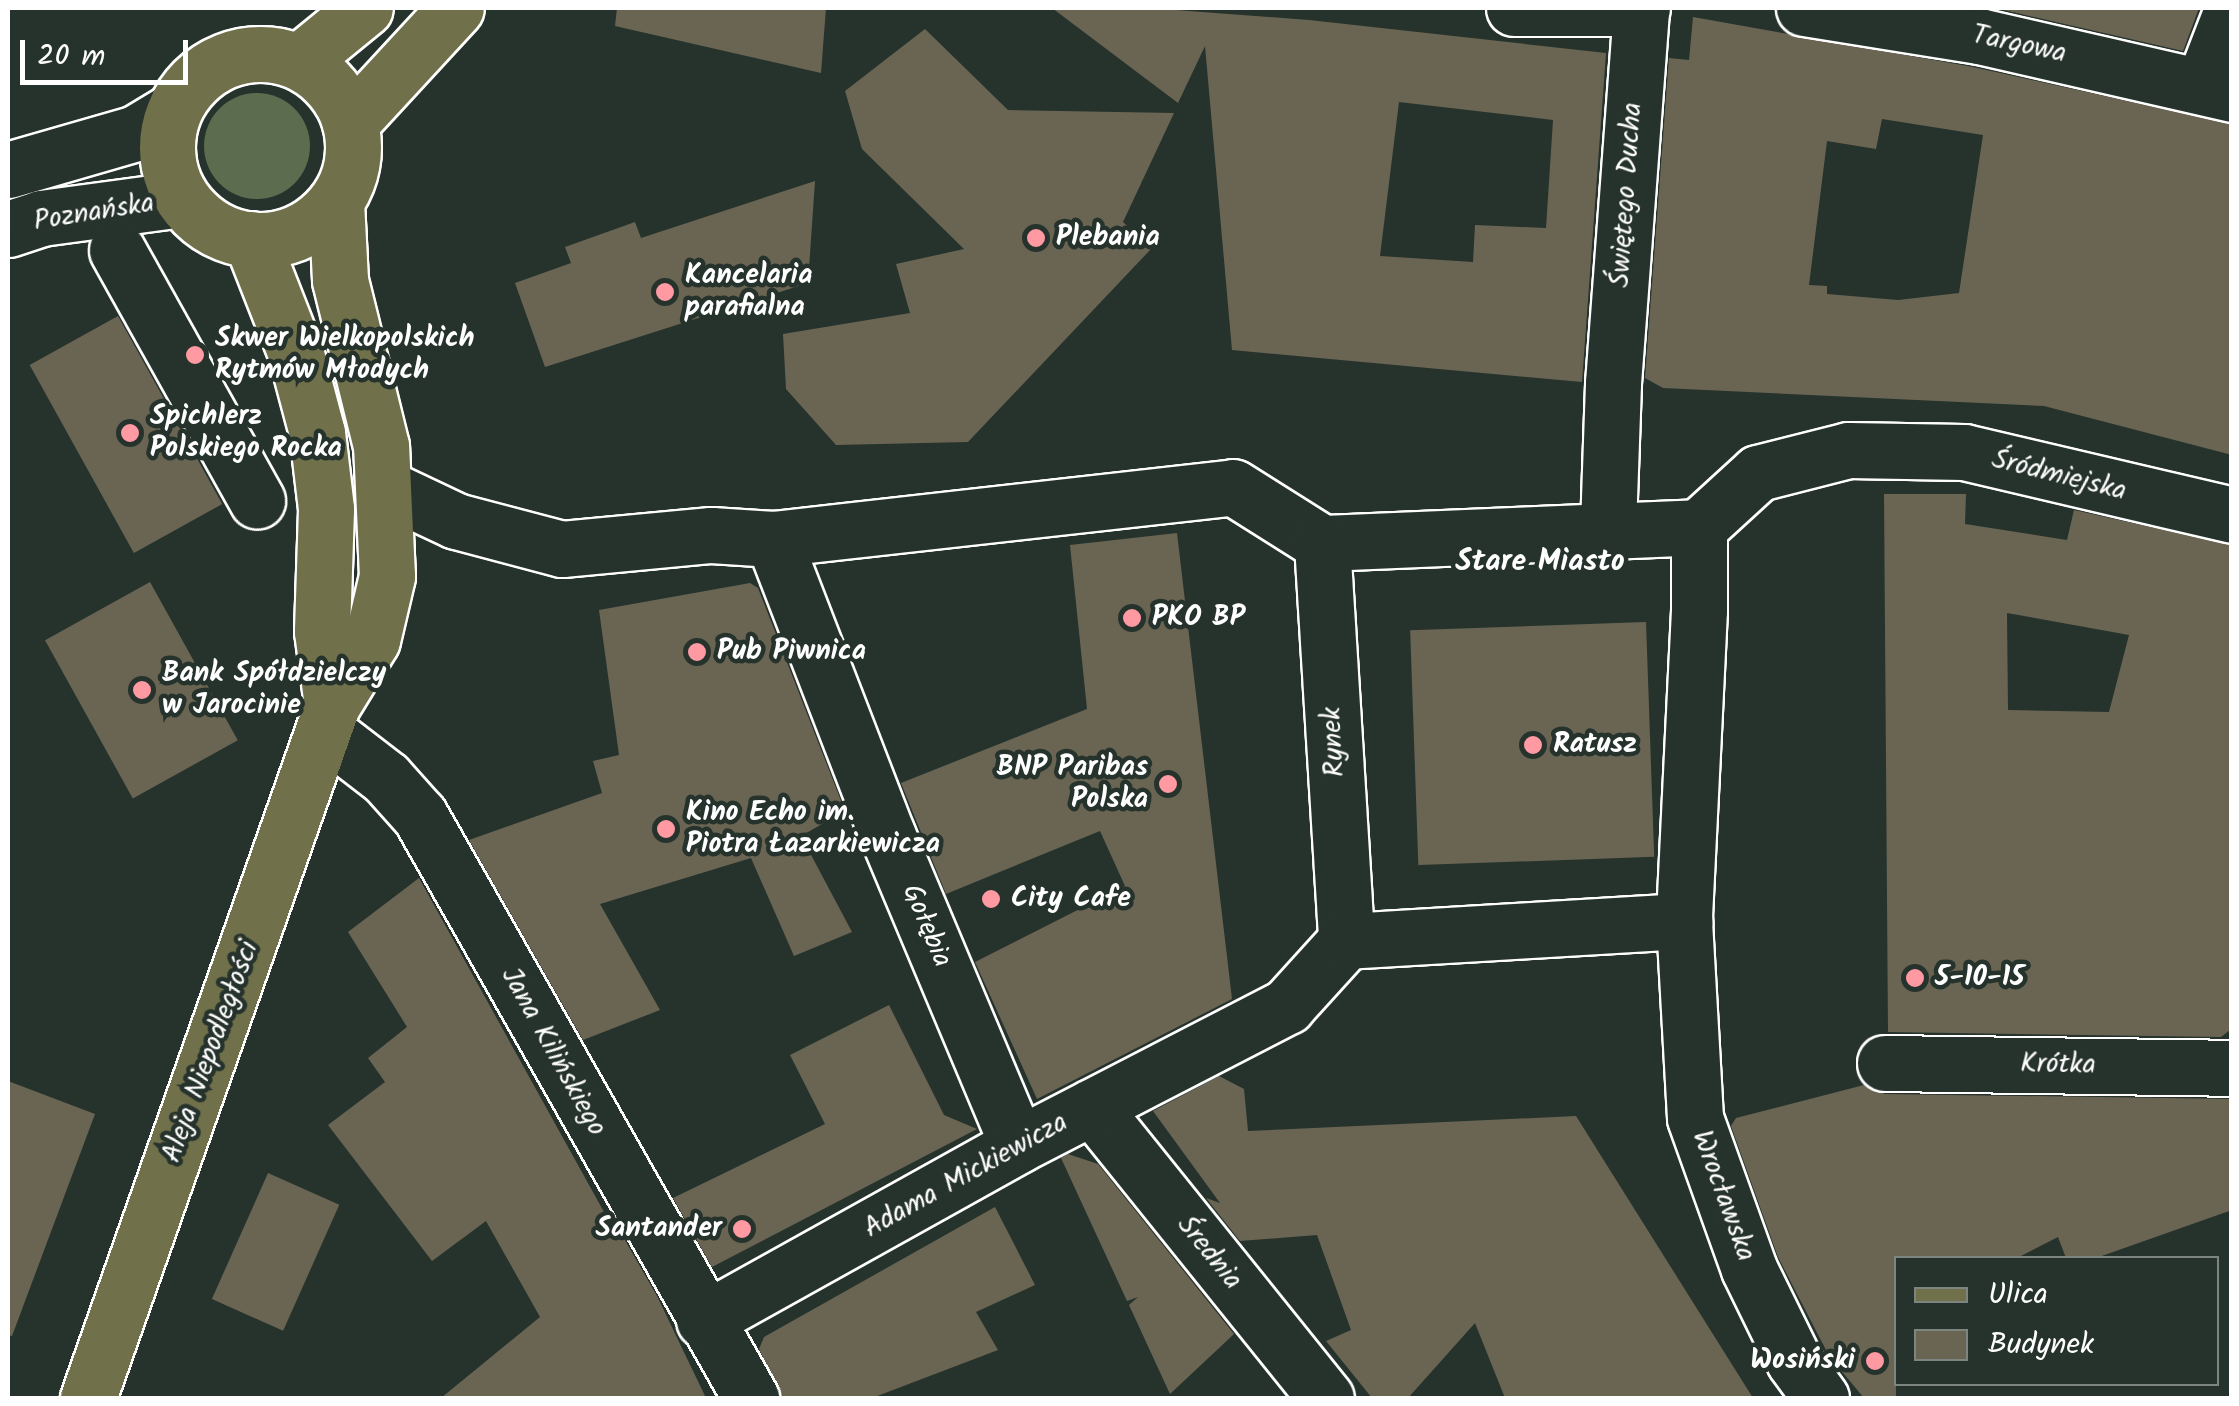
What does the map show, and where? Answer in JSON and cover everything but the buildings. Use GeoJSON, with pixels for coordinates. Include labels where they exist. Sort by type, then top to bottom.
{"type":"FeatureCollection","features":[{"type":"Feature","properties":{"kind":"main road"},"geometry":{"type":"LineString","coordinates":[[298,62],[364,8]]}},
{"type":"Feature","properties":{"kind":"main road"},"geometry":{"type":"LineString","coordinates":[[350,123],[456,8]]}},
{"type":"Feature","properties":{"kind":"main road"},"geometry":{"type":"LineString","coordinates":[[246,55],[274,55],[298,62],[321,77],[339,98],[350,123],[351,163],[336,200],[317,220],[275,239],[251,239],[214,228],[182,199],[167,156],[174,110],[192,84],[216,65],[246,55]]}},
{"type":"Feature","properties":{"kind":"main road","name":"Aleja Niepodległości"},"geometry":{"type":"LineString","coordinates":[[88,1398],[328,718],[372,640],[387,576],[386,488],[370,392],[340,280],[336,200]]}},
{"type":"Feature","properties":{"kind":"main road","name":"Aleja Niepodległości"},"geometry":{"type":"LineString","coordinates":[[251,239],[296,354],[317,432],[326,509],[322,631],[328,718]]}},
{"type":"Feature","properties":{"kind":"street"},"geometry":{"type":"LineString","coordinates":[[1514,8],[1641,8]]}},
{"type":"Feature","properties":{"kind":"street","name":"Świętego Ducha"},"geometry":{"type":"LineString","coordinates":[[1608,527],[1613,383],[1641,8]]}},
{"type":"Feature","properties":{"kind":"street","name":"Targowa"},"geometry":{"type":"LineString","coordinates":[[1804,8],[1979,36],[2217,90]]}},
{"type":"Feature","properties":{"kind":"street"},"geometry":{"type":"LineString","coordinates":[[2217,90],[2232,10]]}},
{"type":"Feature","properties":{"kind":"street","name":"Poznańska"},"geometry":{"type":"LineString","coordinates":[[8,170],[136,134],[174,110]]}},
{"type":"Feature","properties":{"kind":"street","name":"Poznańska"},"geometry":{"type":"LineString","coordinates":[[8,229],[41,218],[182,199]]}},
{"type":"Feature","properties":{"kind":"street"},"geometry":{"type":"LineString","coordinates":[[117,250],[257,501]]}},
{"type":"Feature","properties":{"kind":"street","name":"Śródmiejska"},"geometry":{"type":"LineString","coordinates":[[1698,526],[1758,473],[1812,456],[1886,450],[1964,452],[2232,515]]}},
{"type":"Feature","properties":{"kind":"street"},"geometry":{"type":"LineString","coordinates":[[386,488],[456,521],[562,550],[711,535],[773,539],[1234,488],[1322,543],[1608,527],[1698,526],[1699,610],[1684,922],[1346,941]]}},
{"type":"Feature","properties":{"kind":"street","name":"Gołębia"},"geometry":{"type":"LineString","coordinates":[[773,539],[888,834],[1018,1145]]}},
{"type":"Feature","properties":{"kind":"street","name":"Rynek"},"geometry":{"type":"LineString","coordinates":[[1322,543],[1346,941]]}},
{"type":"Feature","properties":{"kind":"street","name":"Jana Kilińskiego"},"geometry":{"type":"LineString","coordinates":[[328,718],[420,816],[751,1398]]}},
{"type":"Feature","properties":{"kind":"street","name":"Wrocławska"},"geometry":{"type":"LineString","coordinates":[[1684,922],[1695,1118],[1749,1269],[1794,1361],[1821,1398]]}},
{"type":"Feature","properties":{"kind":"street","name":"Adama Mickiewicza"},"geometry":{"type":"LineString","coordinates":[[704,1320],[1018,1145],[1287,1006],[1346,941]]}},
{"type":"Feature","properties":{"kind":"street","name":"Krótka"},"geometry":{"type":"LineString","coordinates":[[1886,1063],[2232,1068]]}},
{"type":"Feature","properties":{"kind":"street","name":"Średnia"},"geometry":{"type":"LineString","coordinates":[[1092,1107],[1326,1398]]}},
{"type":"Feature","properties":{"kind":"green space"},"geometry":{"type":"Polygon","coordinates":[[[257,93],[277,97],[294,109],[306,126],[310,146],[306,166],[294,183],[277,195],[257,199],[237,195],[220,183],[208,166],[204,146],[208,126],[220,109],[237,97],[257,93]]]}},
{"type":"Feature","properties":{"kind":"place","name":"Plebania"},"geometry":{"type":"Point","coordinates":[1036,238]}},
{"type":"Feature","properties":{"kind":"place","name":"Kancelaria parafialna"},"geometry":{"type":"Point","coordinates":[665,292]}},
{"type":"Feature","properties":{"kind":"place","name":"Skwer Wielkopolskich Rytmów Młodych"},"geometry":{"type":"Point","coordinates":[195,355]}},
{"type":"Feature","properties":{"kind":"place","name":"Spichlerz Polskiego Rocka"},"geometry":{"type":"Point","coordinates":[130,433]}},
{"type":"Feature","properties":{"kind":"place","name":"PKO BP"},"geometry":{"type":"Point","coordinates":[1132,618]}},
{"type":"Feature","properties":{"kind":"place","name":"Pub Piwnica"},"geometry":{"type":"Point","coordinates":[697,652]}},
{"type":"Feature","properties":{"kind":"place","name":"Bank Spółdzielczy w Jarocinie"},"geometry":{"type":"Point","coordinates":[142,690]}},
{"type":"Feature","properties":{"kind":"place","name":"Ratusz"},"geometry":{"type":"Point","coordinates":[1533,745]}},
{"type":"Feature","properties":{"kind":"place","name":"BNP Paribas Polska"},"geometry":{"type":"Point","coordinates":[1168,784]}},
{"type":"Feature","properties":{"kind":"place","name":"Kino Echo im. Piotra Łazarkiewicza"},"geometry":{"type":"Point","coordinates":[666,829]}},
{"type":"Feature","properties":{"kind":"place","name":"City Cafe"},"geometry":{"type":"Point","coordinates":[991,899]}},
{"type":"Feature","properties":{"kind":"place","name":"5-10-15"},"geometry":{"type":"Point","coordinates":[1915,978]}},
{"type":"Feature","properties":{"kind":"place","name":"Santander"},"geometry":{"type":"Point","coordinates":[742,1229]}},
{"type":"Feature","properties":{"kind":"place","name":"Wosiński"},"geometry":{"type":"Point","coordinates":[1875,1361]}},
{"type":"Feature","properties":{"kind":"district","name":"Stare Miasto"},"geometry":{"type":"Point","coordinates":[1540,562]}}]}
